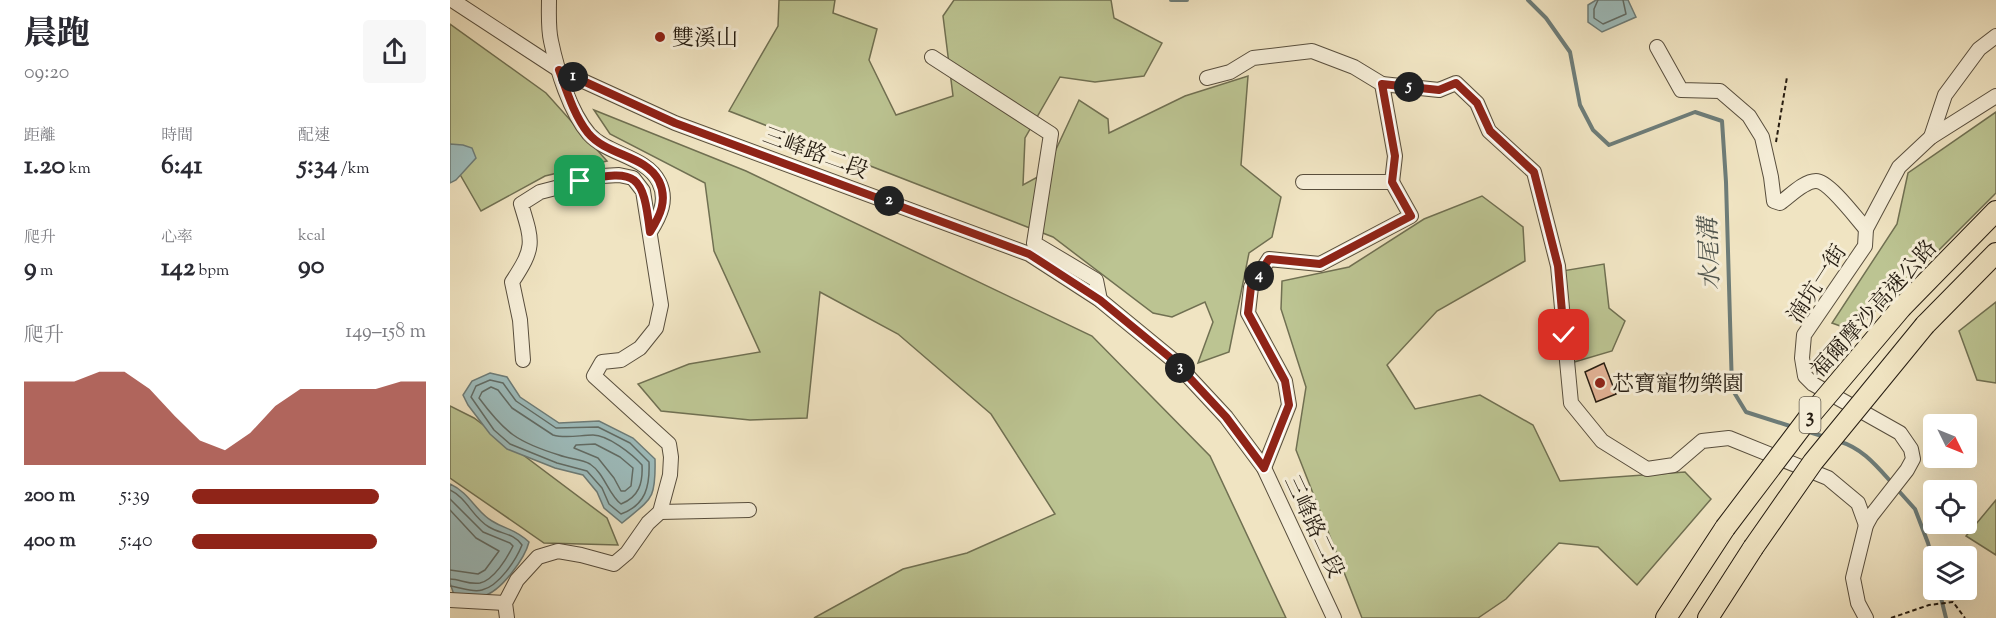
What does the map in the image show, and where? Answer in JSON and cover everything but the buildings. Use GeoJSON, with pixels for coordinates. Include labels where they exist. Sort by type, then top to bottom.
{"type":"FeatureCollection","features":[{"type":"Feature","properties":{"kind":"highway","name":"福爾摩沙高速公路"},"geometry":{"type":"LineString","coordinates":[[1666,618],[1725,528],[1809,417],[1902,307],[1996,211]]}},
{"type":"Feature","properties":{"kind":"highway","name":"3"},"geometry":{"type":"LineString","coordinates":[[1708,618],[1813,462],[1924,325],[1996,253]]}},
{"type":"Feature","properties":{"kind":"street","name":"三峰路二段"},"geometry":{"type":"LineString","coordinates":[[452,0],[559,70],[675,123],[1029,254],[1100,300],[1173,360],[1226,417],[1264,468],[1334,618]]}},
{"type":"Feature","properties":{"kind":"street"},"geometry":{"type":"LineString","coordinates":[[549,0],[550,39],[559,70],[572,105],[589,134],[603,146],[654,172],[663,190],[662,214],[650,232]]}},
{"type":"Feature","properties":{"kind":"street"},"geometry":{"type":"LineString","coordinates":[[1931,137],[1945,95],[1979,49],[1996,36]]}},
{"type":"Feature","properties":{"kind":"street"},"geometry":{"type":"LineString","coordinates":[[1657,47],[1681,90],[1720,91],[1749,116],[1762,137],[1772,177],[1774,201],[1780,203],[1802,187],[1815,181],[1822,182],[1866,230]]}},
{"type":"Feature","properties":{"kind":"street"},"geometry":{"type":"LineString","coordinates":[[1207,78],[1230,72],[1253,58],[1312,51],[1354,67],[1382,84],[1439,90],[1456,83],[1477,103],[1490,131],[1534,172],[1558,266],[1571,403],[1602,441],[1647,469],[1674,465],[1702,441],[1729,438],[1828,478],[1858,503],[1868,520],[1853,578],[1858,603],[1866,618]]}},
{"type":"Feature","properties":{"kind":"street"},"geometry":{"type":"LineString","coordinates":[[932,57],[1052,134],[1034,243],[1096,280],[1100,300]]}},
{"type":"Feature","properties":{"kind":"street"},"geometry":{"type":"LineString","coordinates":[[1264,468],[1289,405],[1285,381],[1248,313],[1251,287],[1269,259],[1320,264],[1411,216],[1392,182],[1395,156],[1382,84]]}},
{"type":"Feature","properties":{"kind":"street","name":"湳坑一街"},"geometry":{"type":"LineString","coordinates":[[1868,520],[1907,470],[1912,459],[1911,449],[1900,433],[1813,384],[1805,375],[1802,358],[1804,334],[1865,246],[1866,230],[1899,167],[1931,137],[1996,96]]}},
{"type":"Feature","properties":{"kind":"street"},"geometry":{"type":"LineString","coordinates":[[507,618],[505,603],[517,580],[538,557],[558,551],[614,564],[627,553],[648,524],[660,512],[670,475],[669,444],[594,376],[602,362],[621,360],[640,348],[656,328],[661,305],[643,191],[633,178],[619,175],[591,178],[540,192],[522,204],[531,238],[526,261],[512,282],[520,320],[523,360]]}},
{"type":"Feature","properties":{"kind":"street"},"geometry":{"type":"LineString","coordinates":[[1303,182],[1392,182]]}},
{"type":"Feature","properties":{"kind":"street"},"geometry":{"type":"LineString","coordinates":[[660,512],[749,510]]}},
{"type":"Feature","properties":{"kind":"street"},"geometry":{"type":"LineString","coordinates":[[450,600],[505,603]]}},
{"type":"Feature","properties":{"kind":"path"},"geometry":{"type":"LineString","coordinates":[[1776,144],[1787,77]]}},
{"type":"Feature","properties":{"kind":"path"},"geometry":{"type":"LineString","coordinates":[[1891,618],[1929,605],[1953,602],[1965,618]]}},
{"type":"Feature","properties":{"kind":"green space"},"geometry":{"type":"Polygon","coordinates":[[[779,0],[835,0],[833,13],[877,29],[869,60],[896,115],[953,96],[943,16],[954,0],[1111,0],[1114,18],[1162,43],[1144,76],[1095,82],[1060,77],[1025,138],[1023,185],[1045,173],[1079,100],[1108,119],[1109,133],[1185,96],[1248,76],[1241,165],[1281,197],[1272,237],[1249,253],[1229,352],[1198,363],[1213,322],[1205,302],[1172,317],[1153,313],[1053,237],[729,111],[778,26],[779,0]]]}},
{"type":"Feature","properties":{"kind":"green space"},"geometry":{"type":"Polygon","coordinates":[[[450,24],[546,93],[607,161],[545,176],[481,211],[450,157],[450,24]]]}},
{"type":"Feature","properties":{"kind":"green space"},"geometry":{"type":"Polygon","coordinates":[[[594,110],[746,171],[1092,336],[1210,456],[1286,618],[814,618],[903,569],[967,553],[1055,514],[991,414],[898,334],[820,292],[807,418],[750,420],[661,411],[638,384],[689,364],[760,352],[714,251],[705,183],[610,134],[594,110]]]}},
{"type":"Feature","properties":{"kind":"green space"},"geometry":{"type":"Polygon","coordinates":[[[1996,112],[1996,193],[1854,331],[1832,323],[1897,224],[1908,173],[1996,112]]]}},
{"type":"Feature","properties":{"kind":"green space"},"geometry":{"type":"Polygon","coordinates":[[[1482,196],[1523,227],[1525,261],[1437,311],[1387,365],[1415,409],[1480,395],[1533,425],[1560,481],[1685,472],[1711,499],[1637,585],[1598,547],[1559,543],[1506,599],[1478,618],[1362,618],[1296,450],[1306,387],[1281,309],[1282,281],[1349,267],[1424,219],[1482,196]]]}},
{"type":"Feature","properties":{"kind":"green space"},"geometry":{"type":"Polygon","coordinates":[[[1604,264],[1609,308],[1625,321],[1612,351],[1571,363],[1562,271],[1604,264]]]}},
{"type":"Feature","properties":{"kind":"green space"},"geometry":{"type":"Polygon","coordinates":[[[1996,302],[1996,383],[1977,380],[1959,331],[1996,302]]]}},
{"type":"Feature","properties":{"kind":"green space"},"geometry":{"type":"Polygon","coordinates":[[[450,406],[474,418],[607,518],[618,545],[544,543],[450,478],[450,406]]]}},
{"type":"Feature","properties":{"kind":"green space"},"geometry":{"type":"Polygon","coordinates":[[[1996,500],[1996,555],[1966,536],[1977,534],[1977,523],[1996,500]]]}},
{"type":"Feature","properties":{"kind":"water"},"geometry":{"type":"Polygon","coordinates":[[[1596,0],[1628,0],[1636,17],[1602,32],[1588,22],[1588,5],[1596,0]]]}},
{"type":"Feature","properties":{"kind":"water"},"geometry":{"type":"Polygon","coordinates":[[[450,144],[472,148],[476,158],[456,180],[450,183],[450,144]]]}},
{"type":"Feature","properties":{"kind":"water"},"geometry":{"type":"Polygon","coordinates":[[[490,373],[507,377],[520,397],[559,423],[599,421],[633,438],[655,459],[653,491],[646,503],[622,523],[604,508],[597,492],[583,475],[555,468],[507,449],[490,434],[463,395],[472,381],[490,373]]]}},
{"type":"Feature","properties":{"kind":"water"},"geometry":{"type":"Polygon","coordinates":[[[450,484],[463,492],[486,517],[519,534],[529,542],[523,557],[511,574],[497,588],[483,596],[454,595],[450,583],[450,484]]]}},
{"type":"Feature","properties":{"kind":"waterway","name":"水尾溝"},"geometry":{"type":"LineString","coordinates":[[1171,0],[1187,0]]}},
{"type":"Feature","properties":{"kind":"waterway","name":"水尾溝"},"geometry":{"type":"LineString","coordinates":[[1528,0],[1546,18],[1570,52],[1580,105],[1593,130],[1609,145],[1695,112],[1722,121],[1732,389],[1746,412],[1793,427]]}},
{"type":"Feature","properties":{"kind":"waterway","name":"水尾溝"},"geometry":{"type":"LineString","coordinates":[[1806,431],[1825,437]]}},
{"type":"Feature","properties":{"kind":"waterway","name":"水尾溝"},"geometry":{"type":"LineString","coordinates":[[1838,441],[1861,452],[1892,483]]}},
{"type":"Feature","properties":{"kind":"waterway","name":"水尾溝"},"geometry":{"type":"LineString","coordinates":[[1897,489],[1915,509],[1929,546]]}},
{"type":"Feature","properties":{"kind":"waterway","name":"水尾溝"},"geometry":{"type":"LineString","coordinates":[[1942,600],[1946,618]]}},
{"type":"Feature","properties":{"kind":"place","name":"雙溪山"},"geometry":{"type":"Point","coordinates":[660,37]}},
{"type":"Feature","properties":{"kind":"place","name":"芯寶寵物樂園"},"geometry":{"type":"Point","coordinates":[1600,383]}},
{"type":"Feature","properties":{"kind":"route"},"geometry":{"type":"LineString","coordinates":[[580,181],[619,175],[633,178],[643,191],[650,232],[662,214],[663,190],[654,172],[603,146],[589,134],[572,105],[559,70],[675,123],[1029,254],[1100,300],[1173,360],[1226,417],[1264,468],[1289,405],[1285,381],[1248,313],[1251,287],[1269,259],[1320,264],[1411,216],[1392,182],[1395,156],[1382,84],[1439,90],[1456,83],[1477,103],[1490,131],[1534,172],[1558,266],[1564,335]]}}]}
